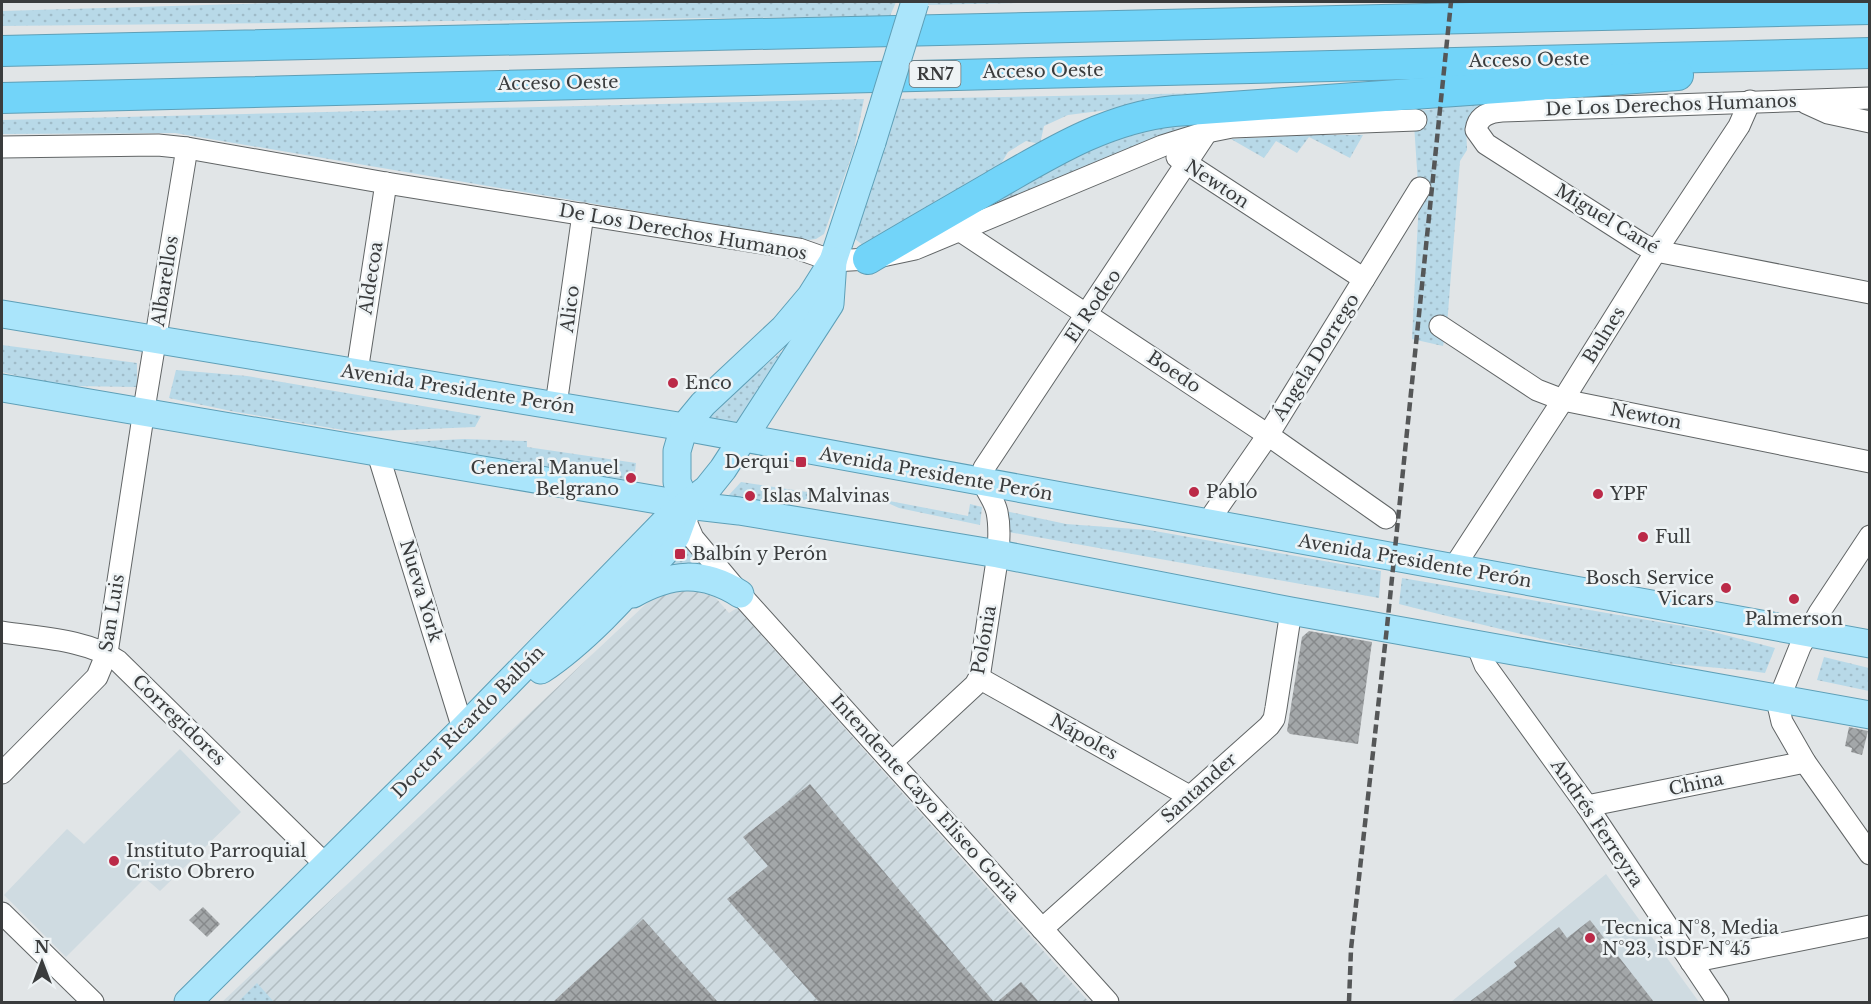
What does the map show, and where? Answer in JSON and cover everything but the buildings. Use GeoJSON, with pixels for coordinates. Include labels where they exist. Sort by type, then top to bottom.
{"type":"FeatureCollection","features":[{"type":"Feature","properties":{"kind":"highway"},"geometry":{"type":"LineString","coordinates":[[1810,2],[1862,9]]}},
{"type":"Feature","properties":{"kind":"highway"},"geometry":{"type":"LineString","coordinates":[[2,51],[1862,9]]}},
{"type":"Feature","properties":{"kind":"highway"},"geometry":{"type":"LineString","coordinates":[[868,259],[1060,147],[1098,130],[1141,116],[1174,111],[1620,81],[1827,62],[1863,53]]}},
{"type":"Feature","properties":{"kind":"highway","name":"Acceso Oeste"},"geometry":{"type":"LineString","coordinates":[[2,98],[1863,53]]}},
{"type":"Feature","properties":{"kind":"main road"},"geometry":{"type":"LineString","coordinates":[[486,706],[555,661],[618,602],[669,547],[676,536],[687,505],[677,482],[677,451],[684,427],[703,404],[800,310],[833,261],[915,2]]}},
{"type":"Feature","properties":{"kind":"main road","name":"Doctor Ricardo Balbín"},"geometry":{"type":"LineString","coordinates":[[188,1002],[464,729],[666,521],[707,489],[744,438],[830,304],[833,261]]}},
{"type":"Feature","properties":{"kind":"main road","name":"Avenida Presidente Perón"},"geometry":{"type":"LineString","coordinates":[[2,314],[684,427],[1869,644]]}},
{"type":"Feature","properties":{"kind":"main road"},"geometry":{"type":"LineString","coordinates":[[2,388],[378,454],[998,554],[1291,611],[1869,715]]}},
{"type":"Feature","properties":{"kind":"main road"},"geometry":{"type":"LineString","coordinates":[[618,602],[652,584],[670,578],[710,580],[725,585],[740,594]]}},
{"type":"Feature","properties":{"kind":"street","name":"De Los Derechos Humanos"},"geometry":{"type":"LineString","coordinates":[[1477,123],[1486,115],[1502,111],[1869,98]]}},
{"type":"Feature","properties":{"kind":"street","name":"Bulnes"},"geometry":{"type":"LineString","coordinates":[[1454,567],[1563,400],[1656,250],[1739,126],[1750,101]]}},
{"type":"Feature","properties":{"kind":"street"},"geometry":{"type":"LineString","coordinates":[[1802,101],[1828,113],[1869,122]]}},
{"type":"Feature","properties":{"kind":"street","name":"De Los Derechos Humanos"},"geometry":{"type":"LineString","coordinates":[[2,147],[158,145],[187,148],[386,183],[799,249],[833,261],[868,259],[915,249],[1162,146],[1207,132],[1232,127],[1416,120]]}},
{"type":"Feature","properties":{"kind":"street","name":"Miguel Cané"},"geometry":{"type":"LineString","coordinates":[[1477,123],[1476,130],[1486,144],[1642,244],[1656,250],[1869,293]]}},
{"type":"Feature","properties":{"kind":"street","name":"El Rodeo"},"geometry":{"type":"LineString","coordinates":[[982,482],[984,468],[1207,132]]}},
{"type":"Feature","properties":{"kind":"street","name":"Newton"},"geometry":{"type":"LineString","coordinates":[[1162,146],[1364,279]]}},
{"type":"Feature","properties":{"kind":"street","name":"Albarellos"},"geometry":{"type":"LineString","coordinates":[[143,413],[187,148]]}},
{"type":"Feature","properties":{"kind":"street","name":"Aldecoa"},"geometry":{"type":"LineString","coordinates":[[357,372],[386,183]]}},
{"type":"Feature","properties":{"kind":"street","name":"Ángela Dorrego"},"geometry":{"type":"LineString","coordinates":[[1210,524],[1214,513],[1268,435],[1420,188]]}},
{"type":"Feature","properties":{"kind":"street","name":"Alico"},"geometry":{"type":"LineString","coordinates":[[556,405],[583,214]]}},
{"type":"Feature","properties":{"kind":"street","name":"Boedo"},"geometry":{"type":"LineString","coordinates":[[959,230],[1268,435],[1386,518]]}},
{"type":"Feature","properties":{"kind":"street","name":"Newton"},"geometry":{"type":"LineString","coordinates":[[1440,326],[1538,390],[1563,400],[1869,462]]}},
{"type":"Feature","properties":{"kind":"street","name":"San Luis"},"geometry":{"type":"LineString","coordinates":[[2,773],[97,676],[107,653],[143,413]]}},
{"type":"Feature","properties":{"kind":"street","name":"Nueva York"},"geometry":{"type":"LineString","coordinates":[[378,454],[464,729]]}},
{"type":"Feature","properties":{"kind":"street","name":"Polónia"},"geometry":{"type":"LineString","coordinates":[[892,762],[975,685],[979,678],[998,554],[998,515],[995,503],[982,482]]}},
{"type":"Feature","properties":{"kind":"street","name":"Intendente Cayo Eliseo Goria"},"geometry":{"type":"LineString","coordinates":[[687,505],[687,524],[693,538],[740,594],[1108,1002]]}},
{"type":"Feature","properties":{"kind":"street"},"geometry":{"type":"LineString","coordinates":[[1869,536],[1809,632],[1794,660],[1779,699],[1782,722],[1805,762],[1869,854]]}},
{"type":"Feature","properties":{"kind":"street","name":"Santander"},"geometry":{"type":"LineString","coordinates":[[1042,928],[1269,726],[1274,718],[1291,611]]}},
{"type":"Feature","properties":{"kind":"street","name":"Corregidores"},"geometry":{"type":"LineString","coordinates":[[2,632],[80,645],[107,653],[118,661],[326,864]]}},
{"type":"Feature","properties":{"kind":"street","name":"Andrés Ferreyra"},"geometry":{"type":"LineString","coordinates":[[1477,645],[1485,665],[1587,806],[1718,1002]]}},
{"type":"Feature","properties":{"kind":"street","name":"Nápoles"},"geometry":{"type":"LineString","coordinates":[[979,678],[1189,796]]}},
{"type":"Feature","properties":{"kind":"street","name":"China"},"geometry":{"type":"LineString","coordinates":[[1587,806],[1805,762]]}},
{"type":"Feature","properties":{"kind":"street"},"geometry":{"type":"LineString","coordinates":[[2,913],[93,1002]]}},
{"type":"Feature","properties":{"kind":"street"},"geometry":{"type":"LineString","coordinates":[[1691,962],[1869,926]]}},
{"type":"Feature","properties":{"kind":"shaded area"},"geometry":{"type":"Polygon","coordinates":[[[303,2],[896,2],[890,16],[2,26],[2,11],[303,2]]]}},
{"type":"Feature","properties":{"kind":"shaded area"},"geometry":{"type":"Polygon","coordinates":[[[926,2],[1059,2],[925,5],[926,2]]]}},
{"type":"Feature","properties":{"kind":"shaded area"},"geometry":{"type":"Polygon","coordinates":[[[1423,89],[1426,90],[1181,94],[1170,102],[1068,115],[1044,126],[1040,144],[1026,141],[1008,152],[996,172],[864,246],[855,239],[883,145],[893,99],[1423,89]]]}},
{"type":"Feature","properties":{"kind":"shaded area"},"geometry":{"type":"Polygon","coordinates":[[[864,99],[854,149],[824,234],[816,239],[808,240],[175,133],[2,134],[2,120],[864,99]]]}},
{"type":"Feature","properties":{"kind":"shaded area"},"geometry":{"type":"Polygon","coordinates":[[[1492,102],[1477,110],[1466,122],[1467,150],[1460,161],[1447,325],[1443,346],[1412,339],[1419,199],[1414,124],[1418,111],[1492,102]]]}},
{"type":"Feature","properties":{"kind":"shaded area"},"geometry":{"type":"Polygon","coordinates":[[[1238,116],[1175,132],[1104,158],[944,230],[1044,170],[1141,128],[1238,116]]]}},
{"type":"Feature","properties":{"kind":"shaded area"},"geometry":{"type":"Polygon","coordinates":[[[1363,135],[1350,158],[1309,137],[1297,153],[1276,141],[1264,158],[1231,139],[1363,135]]]}},
{"type":"Feature","properties":{"kind":"shaded area"},"geometry":{"type":"Polygon","coordinates":[[[2,345],[137,363],[137,387],[73,386],[46,383],[2,372],[2,345]]]}},
{"type":"Feature","properties":{"kind":"shaded area"},"geometry":{"type":"Polygon","coordinates":[[[781,352],[782,355],[736,424],[707,420],[711,413],[781,352]]]}},
{"type":"Feature","properties":{"kind":"shaded area"},"geometry":{"type":"Polygon","coordinates":[[[176,370],[247,376],[481,416],[475,427],[355,432],[169,398],[176,370]]]}},
{"type":"Feature","properties":{"kind":"shaded area"},"geometry":{"type":"Polygon","coordinates":[[[464,439],[527,441],[527,447],[636,463],[634,481],[370,444],[464,439]]]}},
{"type":"Feature","properties":{"kind":"shaded area"},"geometry":{"type":"Polygon","coordinates":[[[741,482],[841,497],[840,499],[751,501],[728,496],[741,482]]]}},
{"type":"Feature","properties":{"kind":"shaded area"},"geometry":{"type":"Polygon","coordinates":[[[879,499],[968,516],[970,504],[982,507],[980,525],[899,508],[879,499]]]}},
{"type":"Feature","properties":{"kind":"shaded area"},"geometry":{"type":"Polygon","coordinates":[[[1005,511],[1066,524],[1149,530],[1381,571],[1379,598],[1003,531],[1005,511]]]}},
{"type":"Feature","properties":{"kind":"shaded area"},"geometry":{"type":"Polygon","coordinates":[[[686,542],[706,565],[651,575],[686,542]]]}},
{"type":"Feature","properties":{"kind":"shaded area"},"geometry":{"type":"Polygon","coordinates":[[[1402,578],[1706,630],[1775,648],[1765,673],[1665,663],[1619,655],[1524,635],[1399,604],[1402,578]]]}},
{"type":"Feature","properties":{"kind":"shaded area"},"geometry":{"type":"Polygon","coordinates":[[[684,591],[699,592],[715,597],[729,613],[737,608],[1089,1002],[222,1002],[648,602],[662,594],[684,591]]]}},
{"type":"Feature","properties":{"kind":"shaded area"},"geometry":{"type":"Polygon","coordinates":[[[1824,657],[1869,668],[1869,691],[1817,680],[1824,657]]]}},
{"type":"Feature","properties":{"kind":"shaded area","name":"Instituto Parroquial Cristo Obrero"},"geometry":{"type":"Polygon","coordinates":[[[180,749],[241,812],[160,891],[145,878],[66,957],[4,895],[67,829],[84,844],[180,749]]]}},
{"type":"Feature","properties":{"kind":"shaded area","name":"Tecnica N°8, Media N°23, ISDF N°45"},"geometry":{"type":"Polygon","coordinates":[[[1606,874],[1699,1002],[1451,1002],[1606,874]]]}},
{"type":"Feature","properties":{"kind":"shaded area"},"geometry":{"type":"Polygon","coordinates":[[[257,983],[274,1002],[238,1002],[257,983]]]}},
{"type":"Feature","properties":{"kind":"railway"},"geometry":{"type":"LineString","coordinates":[[1349,1002],[1351,949],[1387,627],[1451,2]]}},
{"type":"Feature","properties":{"kind":"place","name":"Enco"},"geometry":{"type":"Point","coordinates":[673,383]}},
{"type":"Feature","properties":{"kind":"place","name":"Derqui"},"geometry":{"type":"Point","coordinates":[801,462]}},
{"type":"Feature","properties":{"kind":"place","name":"General Manuel Belgrano"},"geometry":{"type":"Point","coordinates":[631,478]}},
{"type":"Feature","properties":{"kind":"place","name":"Pablo"},"geometry":{"type":"Point","coordinates":[1194,492]}},
{"type":"Feature","properties":{"kind":"place","name":"YPF"},"geometry":{"type":"Point","coordinates":[1598,494]}},
{"type":"Feature","properties":{"kind":"place","name":"Islas Malvinas"},"geometry":{"type":"Point","coordinates":[750,496]}},
{"type":"Feature","properties":{"kind":"place","name":"Full"},"geometry":{"type":"Point","coordinates":[1643,537]}},
{"type":"Feature","properties":{"kind":"place","name":"Balbín y Perón"},"geometry":{"type":"Point","coordinates":[680,554]}},
{"type":"Feature","properties":{"kind":"place","name":"Bosch Service Vicars"},"geometry":{"type":"Point","coordinates":[1726,588]}},
{"type":"Feature","properties":{"kind":"place","name":"Palmerson"},"geometry":{"type":"Point","coordinates":[1794,599]}},
{"type":"Feature","properties":{"kind":"place","name":"Instituto Parroquial Cristo Obrero"},"geometry":{"type":"Point","coordinates":[114,861]}},
{"type":"Feature","properties":{"kind":"place","name":"Tecnica N°8, Media N°23, ISDF N°45"},"geometry":{"type":"Point","coordinates":[1590,938]}}]}
